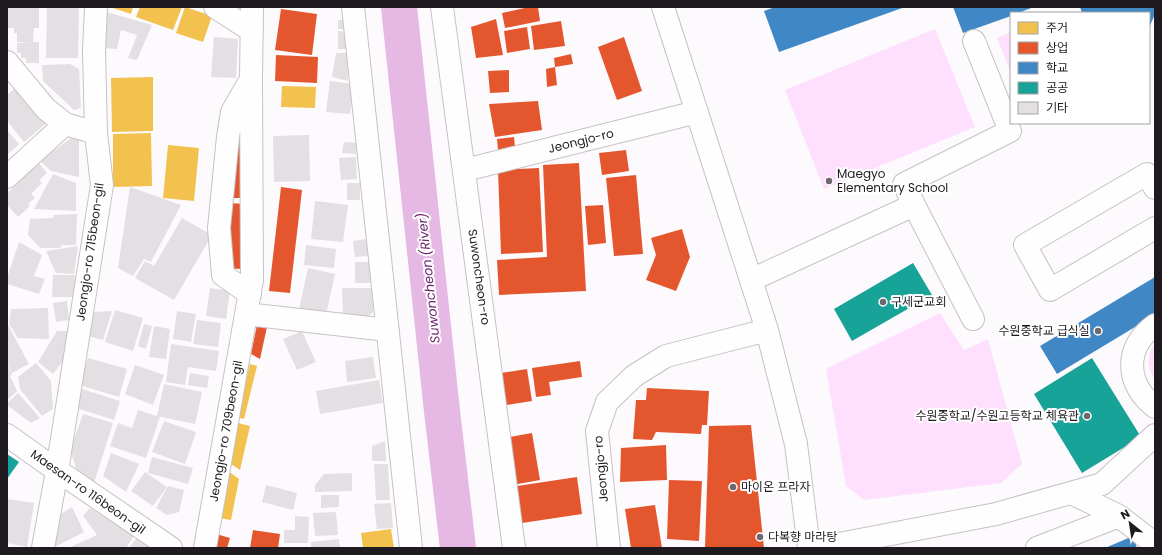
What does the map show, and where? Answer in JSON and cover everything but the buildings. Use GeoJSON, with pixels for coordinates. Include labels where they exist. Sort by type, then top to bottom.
{"type":"FeatureCollection","features":[{"type":"Feature","properties":{"kind":"street","name":"Jeongjo-ro 715beon-gil"},"geometry":{"type":"LineString","coordinates":[[43,548],[57,471],[102,185],[96,133],[94,50],[96,7]]}},
{"type":"Feature","properties":{"kind":"street"},"geometry":{"type":"LineString","coordinates":[[215,7],[252,31]]}},
{"type":"Feature","properties":{"kind":"street","name":"Jeongjo-ro 709beon-gil"},"geometry":{"type":"LineString","coordinates":[[205,548],[252,280],[252,7]]}},
{"type":"Feature","properties":{"kind":"street"},"geometry":{"type":"LineString","coordinates":[[353,7],[411,548]]}},
{"type":"Feature","properties":{"kind":"street","name":"Suwoncheon-ro"},"geometry":{"type":"LineString","coordinates":[[442,7],[465,170],[514,548]]}},
{"type":"Feature","properties":{"kind":"street"},"geometry":{"type":"LineString","coordinates":[[663,7],[767,330],[796,444],[809,548]]}},
{"type":"Feature","properties":{"kind":"street"},"geometry":{"type":"LineString","coordinates":[[973,319],[904,184],[1010,131],[974,41]]}},
{"type":"Feature","properties":{"kind":"street"},"geometry":{"type":"LineString","coordinates":[[7,62],[46,109],[65,124],[96,133]]}},
{"type":"Feature","properties":{"kind":"street","name":"Jeongjo-ro 709beon-gil"},"geometry":{"type":"LineString","coordinates":[[251,79],[232,112],[228,137],[219,228],[223,275],[248,304],[388,330]]}},
{"type":"Feature","properties":{"kind":"street","name":"Jeongjo-ro"},"geometry":{"type":"LineString","coordinates":[[465,170],[697,112]]}},
{"type":"Feature","properties":{"kind":"street"},"geometry":{"type":"LineString","coordinates":[[7,177],[65,124]]}},
{"type":"Feature","properties":{"kind":"street"},"geometry":{"type":"LineString","coordinates":[[1155,188],[1147,174],[1025,245],[1050,290],[1155,228]]}},
{"type":"Feature","properties":{"kind":"street"},"geometry":{"type":"LineString","coordinates":[[752,280],[914,205]]}},
{"type":"Feature","properties":{"kind":"street"},"geometry":{"type":"LineString","coordinates":[[1155,325],[1142,336],[1134,350],[1131,366],[1134,382],[1142,396],[1155,407]]}},
{"type":"Feature","properties":{"kind":"street","name":"Jeongjo-ro"},"geometry":{"type":"LineString","coordinates":[[609,548],[597,431],[607,402],[634,376],[666,356],[767,330]]}},
{"type":"Feature","properties":{"kind":"street","name":"Maesan-ro 116beon-gil"},"geometry":{"type":"LineString","coordinates":[[7,434],[57,471],[170,548]]}},
{"type":"Feature","properties":{"kind":"street"},"geometry":{"type":"LineString","coordinates":[[818,548],[996,514],[1102,484],[1155,435]]}},
{"type":"Feature","properties":{"kind":"street"},"geometry":{"type":"LineString","coordinates":[[1071,493],[1119,516],[1155,544]]}},
{"type":"Feature","properties":{"kind":"street"},"geometry":{"type":"LineString","coordinates":[[1037,548],[1119,516]]}},
{"type":"Feature","properties":{"kind":"shaded area"},"geometry":{"type":"Polygon","coordinates":[[[935,29],[975,127],[824,189],[785,90],[935,29]]]}},
{"type":"Feature","properties":{"kind":"shaded area"},"geometry":{"type":"Polygon","coordinates":[[[1010,32],[1010,70],[997,38],[1010,32]]]}},
{"type":"Feature","properties":{"kind":"shaded area"},"geometry":{"type":"Polygon","coordinates":[[[940,313],[964,350],[988,339],[1022,464],[1001,483],[864,500],[846,486],[826,369],[940,313]]]}},
{"type":"Feature","properties":{"kind":"shaded area"},"geometry":{"type":"Polygon","coordinates":[[[1155,344],[1155,380],[1150,371],[1149,357],[1155,344]]]}},
{"type":"Feature","properties":{"kind":"waterway","name":"Suwoncheon (River)"},"geometry":{"type":"LineString","coordinates":[[399,7],[458,548]]}},
{"type":"Feature","properties":{"kind":"place","name":"Maegyo Elementary School"},"geometry":{"type":"Point","coordinates":[829,181]}},
{"type":"Feature","properties":{"kind":"place","name":"구세군교회"},"geometry":{"type":"Point","coordinates":[883,302]}},
{"type":"Feature","properties":{"kind":"place","name":"수원중학교 급식실"},"geometry":{"type":"Point","coordinates":[1098,331]}},
{"type":"Feature","properties":{"kind":"place","name":"수원중학교/수원고등학교 체육관"},"geometry":{"type":"Point","coordinates":[1087,416]}},
{"type":"Feature","properties":{"kind":"place","name":"마이온 프라자"},"geometry":{"type":"Point","coordinates":[733,487]}},
{"type":"Feature","properties":{"kind":"place","name":"다복향 마라탕"},"geometry":{"type":"Point","coordinates":[760,537]}}]}
